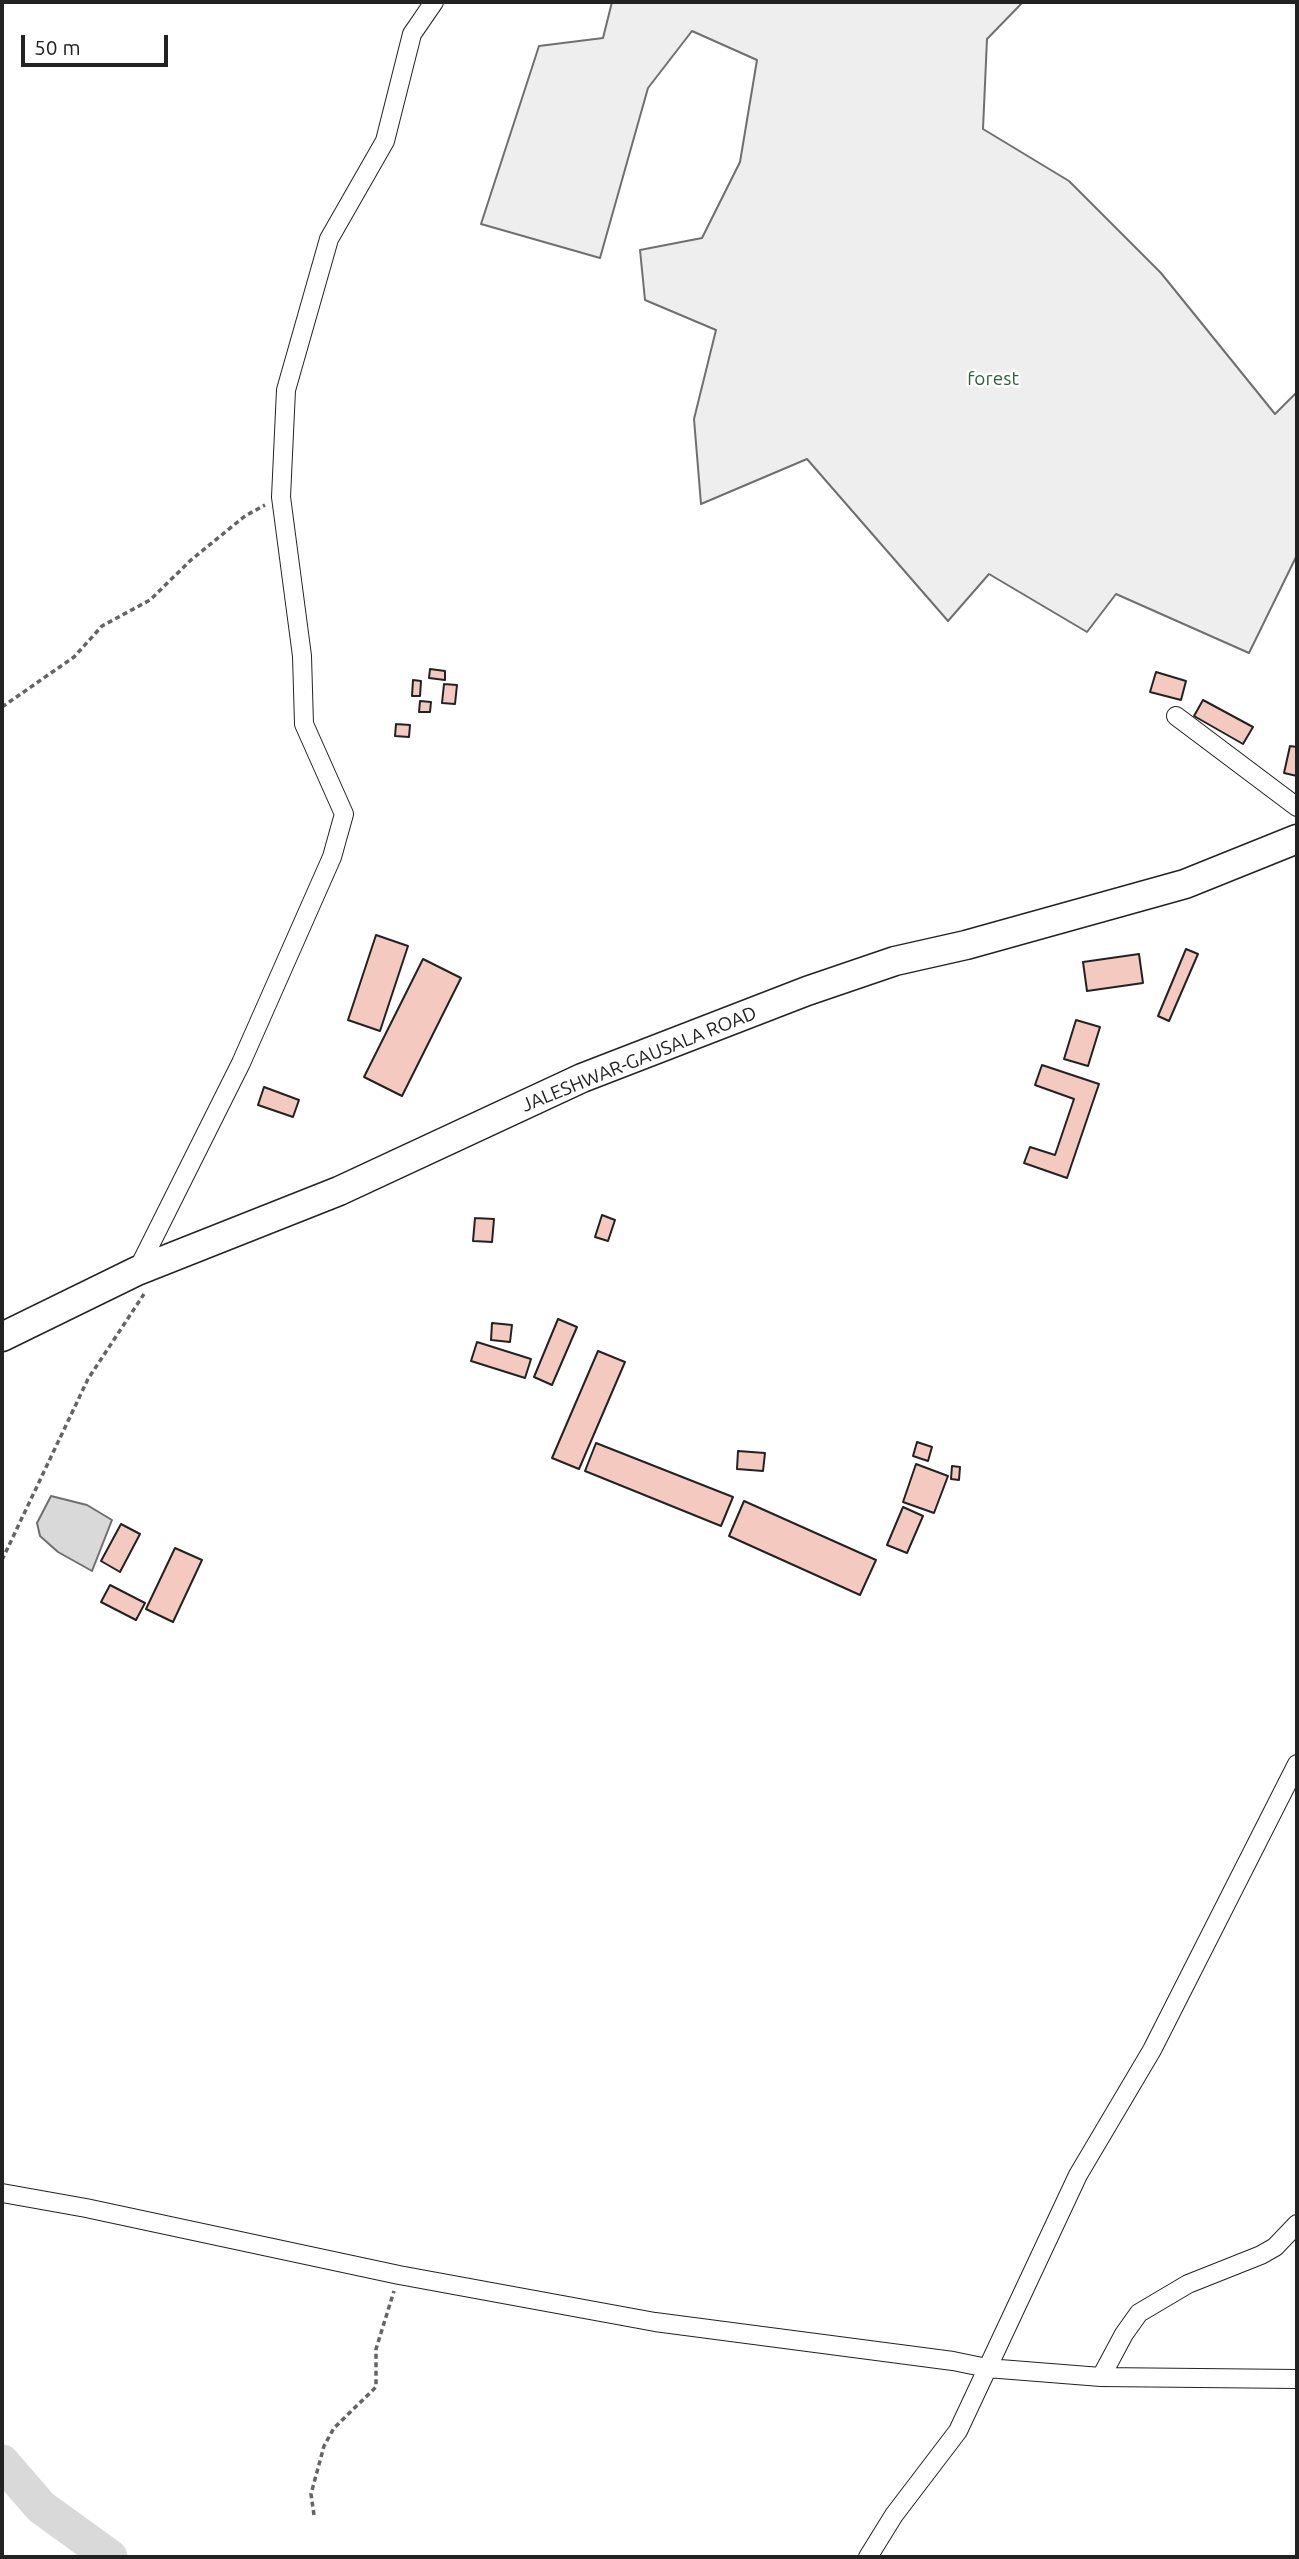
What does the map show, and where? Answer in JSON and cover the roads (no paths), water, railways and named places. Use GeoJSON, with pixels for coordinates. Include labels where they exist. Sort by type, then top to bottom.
{"type":"FeatureCollection","features":[{"type":"Feature","properties":{"kind":"main road","name":"JALESHWAR-GAUSALA ROAD"},"geometry":{"type":"LineString","coordinates":[[2,1337],[142,1280],[582,1078],[807,991],[895,961],[966,945],[1185,884],[1297,839]]}},
{"type":"Feature","properties":{"kind":"street"},"geometry":{"type":"LineString","coordinates":[[142,1280],[332,857],[344,814],[304,724],[302,656],[281,496],[286,390],[329,239],[385,141],[412,34],[434,2]]}},
{"type":"Feature","properties":{"kind":"street"},"geometry":{"type":"LineString","coordinates":[[1176,716],[1297,807]]}},
{"type":"Feature","properties":{"kind":"street"},"geometry":{"type":"LineString","coordinates":[[868,2557],[894,2515],[958,2431],[1078,2175],[1152,2050],[1297,1764]]}},
{"type":"Feature","properties":{"kind":"street"},"geometry":{"type":"LineString","coordinates":[[2,2193],[86,2208],[399,2275],[655,2322],[953,2361],[988,2368],[1101,2377],[1297,2379]]}},
{"type":"Feature","properties":{"kind":"street"},"geometry":{"type":"LineString","coordinates":[[1101,2377],[1124,2334],[1139,2313],[1188,2284],[1261,2255],[1275,2247],[1297,2224]]}},
{"type":"Feature","properties":{"kind":"waterway"},"geometry":{"type":"LineString","coordinates":[[2,2462],[41,2507],[110,2557]]}},
{"type":"Feature","properties":{"kind":"park label","name":"forest"},"geometry":{"type":"Point","coordinates":[993,379]}}]}
